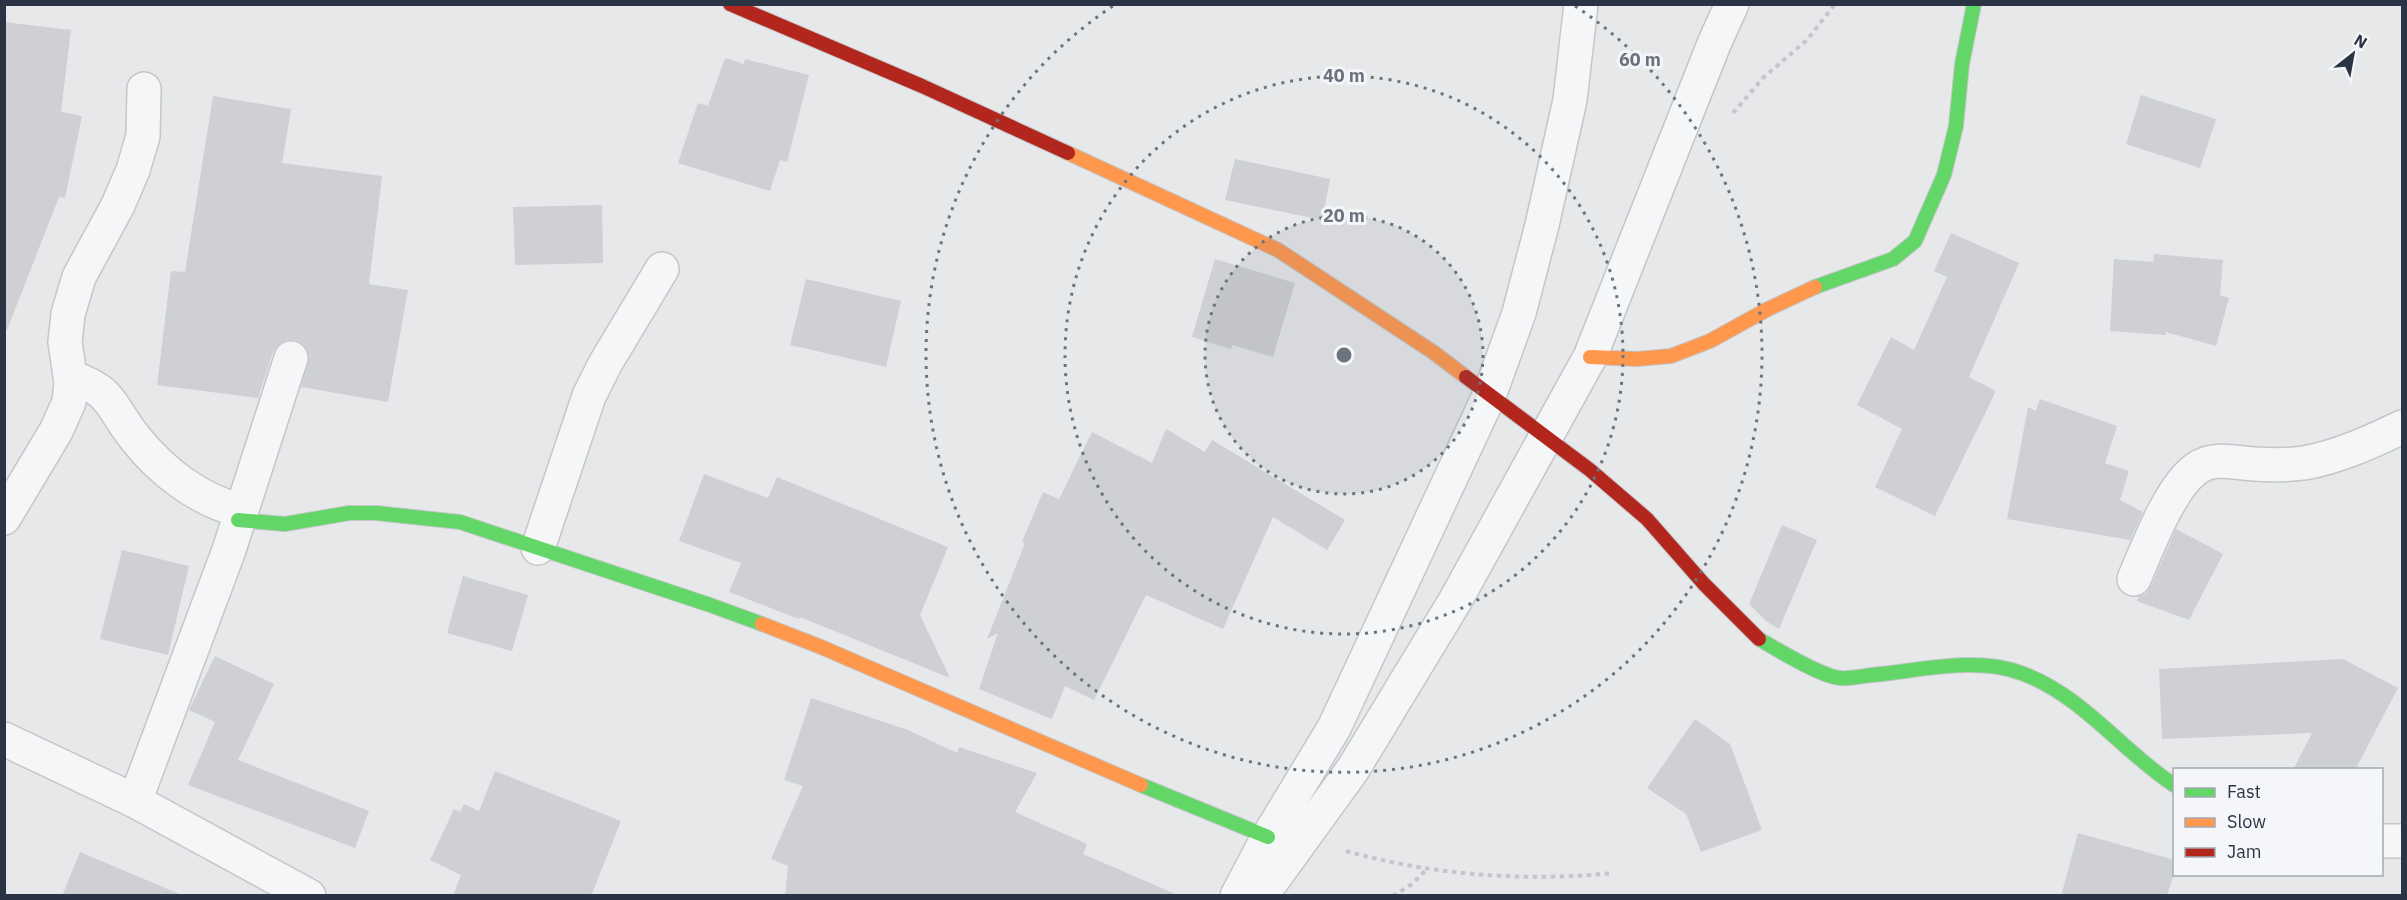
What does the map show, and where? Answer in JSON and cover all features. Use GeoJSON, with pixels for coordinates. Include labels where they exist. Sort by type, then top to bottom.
{"type":"FeatureCollection","features":[{"type":"Feature","properties":{"kind":"street"},"geometry":{"type":"LineString","coordinates":[[730,4],[922,86],[1278,250],[1423,345],[1590,470],[1647,519],[1704,584],[1754,636],[1796,661],[1839,678],[1920,671],[1956,664],[2007,669],[2022,673],[2055,691],[2096,719],[2160,776],[2173,784]]}},
{"type":"Feature","properties":{"kind":"street"},"geometry":{"type":"LineString","coordinates":[[1237,896],[1334,728],[1489,396],[1519,313],[1542,225],[1570,100],[1581,4]]}},
{"type":"Feature","properties":{"kind":"street"},"geometry":{"type":"LineString","coordinates":[[1258,896],[1272,881],[1353,769],[1455,601],[1590,357],[1732,4]]}},
{"type":"Feature","properties":{"kind":"street"},"geometry":{"type":"LineString","coordinates":[[1590,357],[1637,359],[1671,356],[1710,341],[1768,309],[1822,284],[1893,259],[1904,252],[1915,241],[1944,175],[1956,126],[1962,64],[1974,4]]}},
{"type":"Feature","properties":{"kind":"street"},"geometry":{"type":"LineString","coordinates":[[4,518],[56,431],[69,402],[70,377],[65,342],[68,315],[79,277],[134,170],[143,136],[144,90]]}},
{"type":"Feature","properties":{"kind":"street"},"geometry":{"type":"LineString","coordinates":[[538,548],[589,396],[605,364],[662,269]]}},
{"type":"Feature","properties":{"kind":"street"},"geometry":{"type":"LineString","coordinates":[[135,801],[201,626],[291,358]]}},
{"type":"Feature","properties":{"kind":"street"},"geometry":{"type":"LineString","coordinates":[[70,377],[101,390],[148,454],[170,472],[203,497],[240,515],[285,524],[349,513],[388,514],[460,522],[710,605],[821,647],[1079,760],[1269,837]]}},
{"type":"Feature","properties":{"kind":"street"},"geometry":{"type":"LineString","coordinates":[[2134,579],[2154,531],[2180,486],[2194,470],[2204,464],[2227,461],[2263,464],[2303,463],[2334,456],[2403,427]]}},
{"type":"Feature","properties":{"kind":"street"},"geometry":{"type":"LineString","coordinates":[[4,739],[135,801],[309,896]]}},
{"type":"Feature","properties":{"kind":"street"},"geometry":{"type":"LineString","coordinates":[[2383,841],[2403,841]]}},
{"type":"Feature","properties":{"kind":"path"},"geometry":{"type":"LineString","coordinates":[[1730,118],[1764,77],[1807,40],[1834,4]]}},
{"type":"Feature","properties":{"kind":"path"},"geometry":{"type":"LineString","coordinates":[[1303,838],[1355,853],[1428,868],[1495,875],[1564,878],[1613,873]]}},
{"type":"Feature","properties":{"kind":"path"},"geometry":{"type":"LineString","coordinates":[[1393,896],[1412,884],[1428,868]]}},
{"type":"Feature","properties":{"kind":"building"},"geometry":{"type":"Polygon","coordinates":[[[4,22],[71,30],[61,112],[82,116],[65,198],[59,197],[7,330],[4,329],[4,22]]]}},
{"type":"Feature","properties":{"kind":"building"},"geometry":{"type":"Polygon","coordinates":[[[725,58],[744,64],[745,59],[809,75],[787,162],[780,160],[770,191],[678,163],[698,103],[708,106],[725,58]]]}},
{"type":"Feature","properties":{"kind":"building"},"geometry":{"type":"Polygon","coordinates":[[[2141,95],[2216,119],[2200,168],[2126,144],[2141,95]]]}},
{"type":"Feature","properties":{"kind":"building"},"geometry":{"type":"Polygon","coordinates":[[[213,96],[291,109],[282,163],[382,176],[369,284],[408,290],[388,402],[301,387],[309,355],[304,345],[296,340],[287,340],[278,345],[273,352],[258,398],[157,385],[171,271],[185,272],[213,96]]]}},
{"type":"Feature","properties":{"kind":"building"},"geometry":{"type":"Polygon","coordinates":[[[1235,159],[1330,179],[1322,220],[1225,200],[1235,159]]]}},
{"type":"Feature","properties":{"kind":"building"},"geometry":{"type":"Polygon","coordinates":[[[602,205],[603,263],[515,265],[513,207],[602,205]]]}},
{"type":"Feature","properties":{"kind":"building"},"geometry":{"type":"Polygon","coordinates":[[[1951,233],[2019,263],[1969,377],[1996,391],[1935,516],[1875,487],[1902,429],[1857,405],[1891,337],[1914,350],[1947,277],[1934,271],[1951,233]]]}},
{"type":"Feature","properties":{"kind":"building"},"geometry":{"type":"Polygon","coordinates":[[[2154,254],[2223,260],[2220,295],[2229,298],[2216,346],[2166,332],[2166,335],[2110,331],[2114,259],[2153,262],[2154,254]]]}},
{"type":"Feature","properties":{"kind":"building"},"geometry":{"type":"Polygon","coordinates":[[[1215,259],[1295,283],[1273,357],[1232,345],[1231,349],[1192,337],[1215,259]]]}},
{"type":"Feature","properties":{"kind":"building"},"geometry":{"type":"Polygon","coordinates":[[[806,279],[901,301],[886,367],[790,345],[806,279]]]}},
{"type":"Feature","properties":{"kind":"building"},"geometry":{"type":"Polygon","coordinates":[[[2040,399],[2117,426],[2105,463],[2129,471],[2120,500],[2143,512],[2130,540],[2007,519],[2028,407],[2036,411],[2040,399]]]}},
{"type":"Feature","properties":{"kind":"building"},"geometry":{"type":"Polygon","coordinates":[[[1166,429],[1205,452],[1212,440],[1345,520],[1327,550],[1273,517],[1223,629],[1146,595],[1094,700],[1065,686],[1052,719],[979,689],[998,633],[987,639],[1025,543],[1022,542],[1043,492],[1059,499],[1092,432],[1152,463],[1166,429]]]}},
{"type":"Feature","properties":{"kind":"building"},"geometry":{"type":"Polygon","coordinates":[[[704,474],[768,498],[777,477],[948,547],[920,615],[950,678],[800,617],[799,619],[729,592],[741,563],[679,541],[704,474]]]}},
{"type":"Feature","properties":{"kind":"building"},"geometry":{"type":"Polygon","coordinates":[[[1782,525],[1817,540],[1779,629],[1766,621],[1749,604],[1782,525]]]}},
{"type":"Feature","properties":{"kind":"building"},"geometry":{"type":"Polygon","coordinates":[[[2176,529],[2223,554],[2189,620],[2137,601],[2139,596],[2146,594],[2151,586],[2176,529]]]}},
{"type":"Feature","properties":{"kind":"building"},"geometry":{"type":"Polygon","coordinates":[[[122,550],[189,566],[168,655],[100,639],[122,550]]]}},
{"type":"Feature","properties":{"kind":"building"},"geometry":{"type":"Polygon","coordinates":[[[463,576],[528,595],[512,651],[447,633],[463,576]]]}},
{"type":"Feature","properties":{"kind":"building"},"geometry":{"type":"Polygon","coordinates":[[[215,656],[274,684],[238,760],[369,811],[355,848],[188,785],[215,722],[189,710],[215,656]]]}},
{"type":"Feature","properties":{"kind":"building"},"geometry":{"type":"Polygon","coordinates":[[[2343,659],[2398,688],[2356,768],[2294,768],[2312,733],[2162,739],[2159,669],[2343,659]]]}},
{"type":"Feature","properties":{"kind":"building"},"geometry":{"type":"Polygon","coordinates":[[[811,698],[908,730],[957,753],[959,747],[1037,773],[1015,812],[1087,844],[1083,854],[1180,896],[785,896],[788,866],[771,859],[803,786],[784,780],[811,698]]]}},
{"type":"Feature","properties":{"kind":"building"},"geometry":{"type":"Polygon","coordinates":[[[1695,719],[1730,744],[1762,830],[1701,852],[1686,814],[1647,788],[1695,719]]]}},
{"type":"Feature","properties":{"kind":"building"},"geometry":{"type":"Polygon","coordinates":[[[495,771],[621,821],[591,896],[453,896],[461,875],[430,860],[454,809],[460,812],[464,804],[479,811],[495,771]]]}},
{"type":"Feature","properties":{"kind":"building"},"geometry":{"type":"Polygon","coordinates":[[[2078,833],[2173,859],[2173,876],[2167,896],[2061,896],[2078,833]]]}},
{"type":"Feature","properties":{"kind":"building"},"geometry":{"type":"Polygon","coordinates":[[[80,852],[182,895],[182,896],[62,896],[80,852]]]}},
{"type":"Feature","properties":{"kind":"traffic: fast"},"geometry":{"type":"LineString","coordinates":[[1815,287],[1893,259],[1915,241],[1944,175],[1956,126],[1962,64],[1974,4]]}},
{"type":"Feature","properties":{"kind":"traffic: fast"},"geometry":{"type":"LineString","coordinates":[[238,520],[285,524],[349,513],[376,513],[460,522],[762,624]]}},
{"type":"Feature","properties":{"kind":"traffic: fast"},"geometry":{"type":"LineString","coordinates":[[1759,639],[1811,668],[1840,678],[1966,665],[2003,668],[2021,673],[2043,682],[2063,695],[2173,784]]}},
{"type":"Feature","properties":{"kind":"traffic: fast"},"geometry":{"type":"LineString","coordinates":[[1141,785],[1268,837]]}},
{"type":"Feature","properties":{"kind":"traffic: slow"},"geometry":{"type":"LineString","coordinates":[[1068,153],[1278,250],[1433,352],[1466,377]]}},
{"type":"Feature","properties":{"kind":"traffic: slow"},"geometry":{"type":"LineString","coordinates":[[1590,357],[1637,359],[1671,356],[1710,341],[1768,309],[1815,287]]}},
{"type":"Feature","properties":{"kind":"traffic: slow"},"geometry":{"type":"LineString","coordinates":[[762,624],[821,647],[1141,785]]}},
{"type":"Feature","properties":{"kind":"traffic: jam"},"geometry":{"type":"LineString","coordinates":[[730,4],[922,86],[1068,153]]}},
{"type":"Feature","properties":{"kind":"traffic: jam"},"geometry":{"type":"LineString","coordinates":[[1466,377],[1590,470],[1647,519],[1704,584],[1759,639]]}}]}
